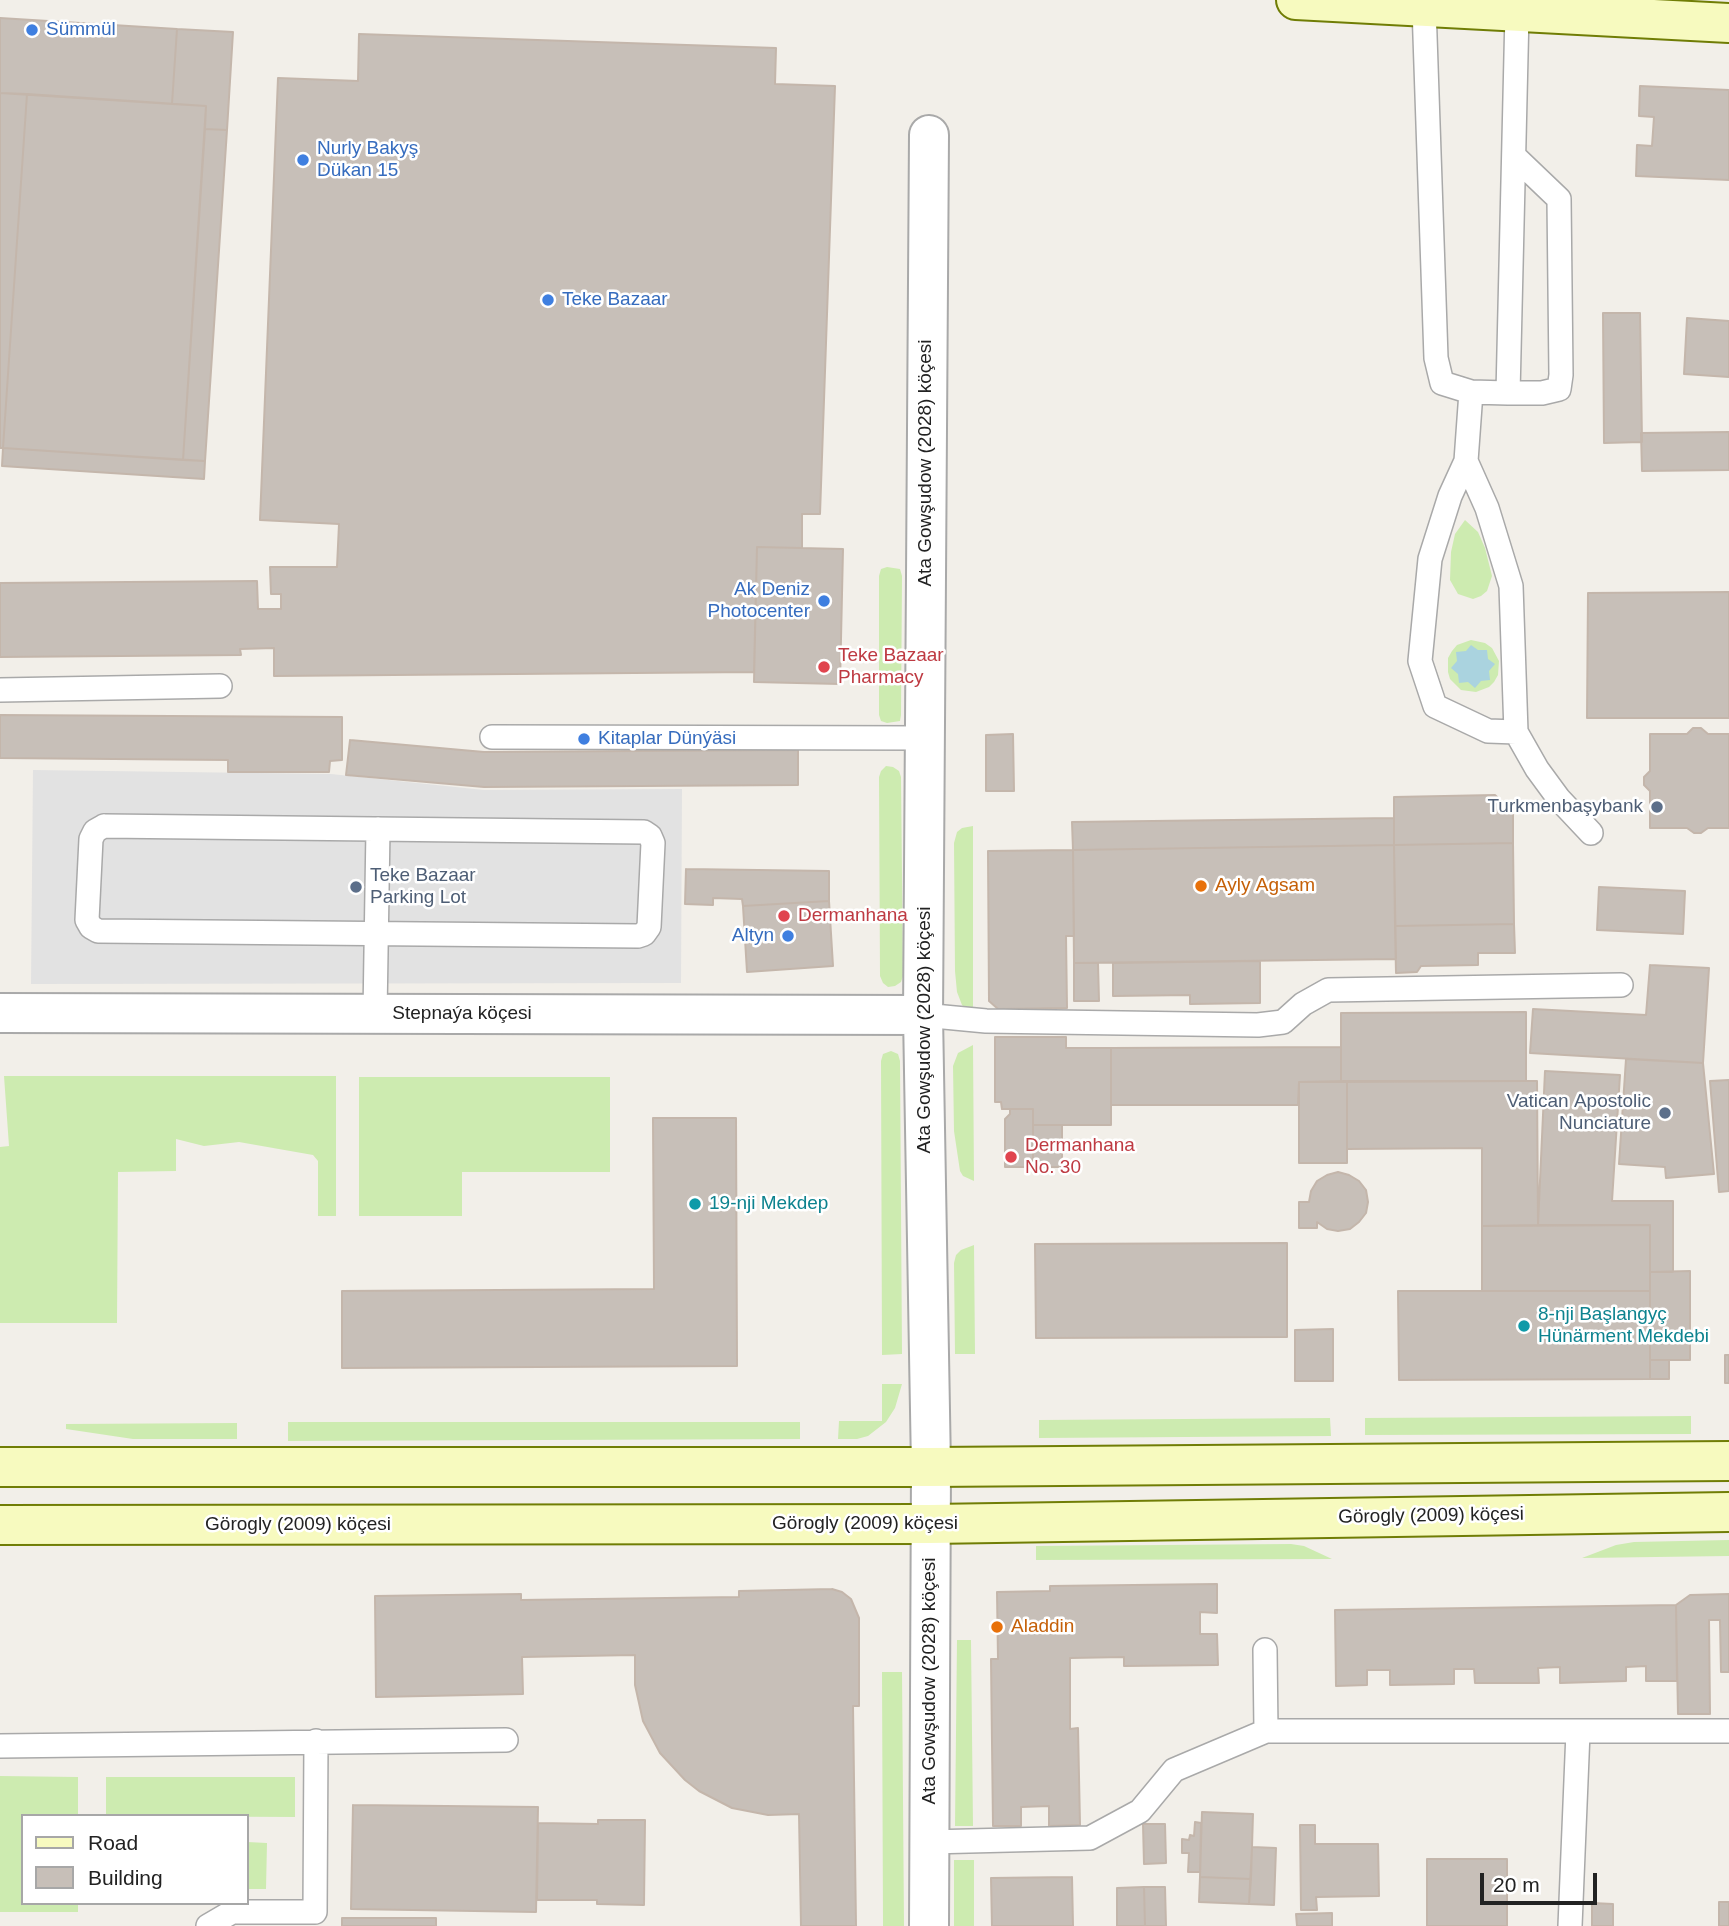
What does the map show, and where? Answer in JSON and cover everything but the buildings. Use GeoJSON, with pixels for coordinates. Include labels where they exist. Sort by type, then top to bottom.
{"type":"FeatureCollection","features":[{"type":"Feature","properties":{"kind":"main road"},"geometry":{"type":"LineString","coordinates":[[1296,0],[1729,23]]}},
{"type":"Feature","properties":{"kind":"main road"},"geometry":{"type":"LineString","coordinates":[[0,1466],[931,1467],[1729,1461]]}},
{"type":"Feature","properties":{"kind":"main road","name":"Görogly (2009) köçesi"},"geometry":{"type":"LineString","coordinates":[[0,1525],[930,1524],[1729,1511]]}},
{"type":"Feature","properties":{"kind":"street","name":"Ata Gowşudow (2028) köçesi"},"geometry":{"type":"LineString","coordinates":[[929,135],[923,738],[923,1015],[931,1467],[929,1926]]}},
{"type":"Feature","properties":{"kind":"street","name":"Stepnaýa köçesi"},"geometry":{"type":"LineString","coordinates":[[0,1013],[923,1015]]}},
{"type":"Feature","properties":{"kind":"lane"},"geometry":{"type":"LineString","coordinates":[[1424,7],[1436,358],[1443,383],[1471,392],[1542,393],[1559,388],[1559,199],[1514,156]]}},
{"type":"Feature","properties":{"kind":"lane"},"geometry":{"type":"LineString","coordinates":[[1508,393],[1517,13]]}},
{"type":"Feature","properties":{"kind":"lane"},"geometry":{"type":"LineString","coordinates":[[1471,392],[1466,461],[1450,496],[1430,559],[1420,661],[1435,706],[1488,731],[1516,732]]}},
{"type":"Feature","properties":{"kind":"lane"},"geometry":{"type":"LineString","coordinates":[[1466,461],[1487,508],[1511,586],[1516,732],[1536,769],[1559,799],[1591,833]]}},
{"type":"Feature","properties":{"kind":"lane"},"geometry":{"type":"LineString","coordinates":[[0,690],[220,686]]}},
{"type":"Feature","properties":{"kind":"lane"},"geometry":{"type":"LineString","coordinates":[[492,737],[923,738]]}},
{"type":"Feature","properties":{"kind":"lane"},"geometry":{"type":"LineString","coordinates":[[104,825],[378,829],[644,832],[650,836],[653,843],[649,927],[644,934],[638,936],[98,931],[91,927],[87,920],[91,839],[95,831],[104,825]]}},
{"type":"Feature","properties":{"kind":"lane"},"geometry":{"type":"LineString","coordinates":[[375,1014],[378,829]]}},
{"type":"Feature","properties":{"kind":"lane"},"geometry":{"type":"LineString","coordinates":[[923,1015],[986,1021],[1258,1025],[1283,1022],[1303,1004],[1328,990],[1621,985]]}},
{"type":"Feature","properties":{"kind":"lane"},"geometry":{"type":"LineString","coordinates":[[1265,1650],[1266,1731]]}},
{"type":"Feature","properties":{"kind":"lane"},"geometry":{"type":"LineString","coordinates":[[929,1842],[1090,1839],[1140,1811],[1174,1770],[1266,1731],[1729,1731]]}},
{"type":"Feature","properties":{"kind":"lane"},"geometry":{"type":"LineString","coordinates":[[1570,1926],[1578,1732]]}},
{"type":"Feature","properties":{"kind":"lane"},"geometry":{"type":"LineString","coordinates":[[0,1746],[506,1740]]}},
{"type":"Feature","properties":{"kind":"lane"},"geometry":{"type":"LineString","coordinates":[[208,1926],[232,1912],[315,1912],[316,1741]]}},
{"type":"Feature","properties":{"kind":"green space"},"geometry":{"type":"Polygon","coordinates":[[[1465,520],[1478,532],[1492,576],[1487,591],[1473,599],[1458,594],[1450,580],[1455,534],[1465,520]]]}},
{"type":"Feature","properties":{"kind":"green space"},"geometry":{"type":"Polygon","coordinates":[[[881,569],[900,569],[902,576],[901,715],[900,721],[887,723],[881,721],[879,715],[879,576],[881,569]]]}},
{"type":"Feature","properties":{"kind":"green space"},"geometry":{"type":"Polygon","coordinates":[[[1471,640],[1485,643],[1492,648],[1499,661],[1498,675],[1494,682],[1476,692],[1461,690],[1450,679],[1448,672],[1448,658],[1452,651],[1457,645],[1471,640]]]}},
{"type":"Feature","properties":{"kind":"green space"},"geometry":{"type":"Polygon","coordinates":[[[886,766],[899,771],[901,777],[903,976],[901,982],[888,987],[880,976],[879,777],[886,766]]]}},
{"type":"Feature","properties":{"kind":"green space"},"geometry":{"type":"Polygon","coordinates":[[[973,826],[973,1010],[967,1010],[957,992],[955,971],[954,843],[957,832],[973,826]]]}},
{"type":"Feature","properties":{"kind":"green space"},"geometry":{"type":"Polygon","coordinates":[[[973,1045],[974,1181],[963,1176],[960,1171],[954,1131],[953,1066],[958,1053],[973,1045]]]}},
{"type":"Feature","properties":{"kind":"green space"},"geometry":{"type":"Polygon","coordinates":[[[891,1051],[898,1054],[900,1061],[902,1354],[882,1355],[881,1061],[883,1054],[891,1051]]]}},
{"type":"Feature","properties":{"kind":"green space"},"geometry":{"type":"Polygon","coordinates":[[[4,1076],[336,1076],[336,1216],[318,1216],[318,1161],[313,1155],[239,1142],[204,1146],[176,1139],[176,1171],[118,1172],[117,1323],[0,1323],[0,1147],[9,1146],[4,1076]]]}},
{"type":"Feature","properties":{"kind":"green space"},"geometry":{"type":"Polygon","coordinates":[[[359,1077],[610,1077],[610,1172],[462,1172],[462,1216],[359,1216],[359,1077]]]}},
{"type":"Feature","properties":{"kind":"green space"},"geometry":{"type":"Polygon","coordinates":[[[974,1245],[975,1354],[955,1354],[954,1263],[961,1250],[974,1245]]]}},
{"type":"Feature","properties":{"kind":"green space"},"geometry":{"type":"Polygon","coordinates":[[[882,1384],[902,1384],[895,1408],[886,1422],[868,1436],[838,1439],[839,1421],[882,1421],[882,1384]]]}},
{"type":"Feature","properties":{"kind":"green space"},"geometry":{"type":"Polygon","coordinates":[[[1691,1416],[1691,1434],[1365,1435],[1365,1418],[1691,1416]]]}},
{"type":"Feature","properties":{"kind":"green space"},"geometry":{"type":"Polygon","coordinates":[[[1330,1418],[1331,1436],[1039,1438],[1039,1420],[1330,1418]]]}},
{"type":"Feature","properties":{"kind":"green space"},"geometry":{"type":"Polygon","coordinates":[[[288,1422],[800,1422],[800,1439],[288,1441],[288,1422]]]}},
{"type":"Feature","properties":{"kind":"green space"},"geometry":{"type":"Polygon","coordinates":[[[237,1423],[237,1439],[133,1439],[66,1429],[66,1424],[237,1423]]]}},
{"type":"Feature","properties":{"kind":"green space"},"geometry":{"type":"Polygon","coordinates":[[[1729,1540],[1729,1556],[1582,1558],[1616,1545],[1634,1542],[1729,1540]]]}},
{"type":"Feature","properties":{"kind":"green space"},"geometry":{"type":"Polygon","coordinates":[[[1036,1546],[1304,1546],[1332,1559],[1036,1560],[1036,1546]]]}},
{"type":"Feature","properties":{"kind":"green space"},"geometry":{"type":"Polygon","coordinates":[[[957,1640],[971,1640],[973,1826],[955,1826],[957,1640]]]}},
{"type":"Feature","properties":{"kind":"green space"},"geometry":{"type":"Polygon","coordinates":[[[882,1672],[902,1672],[904,1926],[883,1926],[882,1672]]]}},
{"type":"Feature","properties":{"kind":"green space"},"geometry":{"type":"Polygon","coordinates":[[[0,1776],[78,1777],[78,1814],[21,1814],[21,1905],[78,1905],[78,1912],[0,1912],[0,1776]]]}},
{"type":"Feature","properties":{"kind":"green space"},"geometry":{"type":"Polygon","coordinates":[[[106,1777],[295,1777],[295,1817],[248,1817],[248,1814],[106,1814],[106,1777]]]}},
{"type":"Feature","properties":{"kind":"green space"},"geometry":{"type":"Polygon","coordinates":[[[248,1842],[267,1843],[266,1889],[248,1889],[248,1842]]]}},
{"type":"Feature","properties":{"kind":"green space"},"geometry":{"type":"Polygon","coordinates":[[[954,1860],[974,1860],[974,1926],[954,1926],[954,1860]]]}},
{"type":"Feature","properties":{"kind":"shaded area","name":"Teke Bazaar Parking Lot"},"geometry":{"type":"Polygon","coordinates":[[[33,770],[331,774],[484,790],[682,789],[681,983],[31,984],[33,770]]]}},
{"type":"Feature","properties":{"kind":"water"},"geometry":{"type":"Polygon","coordinates":[[[1471,645],[1478,650],[1487,650],[1488,659],[1495,664],[1489,671],[1490,680],[1481,681],[1475,688],[1468,682],[1459,683],[1458,674],[1451,668],[1457,661],[1456,652],[1466,651],[1471,645]]]}},
{"type":"Feature","properties":{"kind":"place","name":"Sümmül"},"geometry":{"type":"Point","coordinates":[32,30]}},
{"type":"Feature","properties":{"kind":"place","name":"Nurly Bakyş Dükan 15"},"geometry":{"type":"Point","coordinates":[303,160]}},
{"type":"Feature","properties":{"kind":"place","name":"Teke Bazaar"},"geometry":{"type":"Point","coordinates":[548,300]}},
{"type":"Feature","properties":{"kind":"place","name":"Ak Deniz Photocenter"},"geometry":{"type":"Point","coordinates":[824,601]}},
{"type":"Feature","properties":{"kind":"place","name":"Teke Bazaar Pharmacy"},"geometry":{"type":"Point","coordinates":[824,667]}},
{"type":"Feature","properties":{"kind":"place","name":"Kitaplar Dünýäsi"},"geometry":{"type":"Point","coordinates":[584,739]}},
{"type":"Feature","properties":{"kind":"place","name":"Turkmenbaşybank"},"geometry":{"type":"Point","coordinates":[1657,807]}},
{"type":"Feature","properties":{"kind":"place","name":"Ayly Agsam"},"geometry":{"type":"Point","coordinates":[1201,886]}},
{"type":"Feature","properties":{"kind":"place","name":"Teke Bazaar Parking Lot"},"geometry":{"type":"Point","coordinates":[356,887]}},
{"type":"Feature","properties":{"kind":"place","name":"Dermanhana"},"geometry":{"type":"Point","coordinates":[784,916]}},
{"type":"Feature","properties":{"kind":"place","name":"Altyn"},"geometry":{"type":"Point","coordinates":[788,936]}},
{"type":"Feature","properties":{"kind":"place","name":"Vatican Apostolic Nunciature"},"geometry":{"type":"Point","coordinates":[1665,1113]}},
{"type":"Feature","properties":{"kind":"place","name":"Dermanhana No. 30"},"geometry":{"type":"Point","coordinates":[1011,1157]}},
{"type":"Feature","properties":{"kind":"place","name":"19-nji Mekdep"},"geometry":{"type":"Point","coordinates":[695,1204]}},
{"type":"Feature","properties":{"kind":"place","name":"8-nji Başlangyç Hünärment Mekdebi"},"geometry":{"type":"Point","coordinates":[1524,1326]}},
{"type":"Feature","properties":{"kind":"place","name":"Aladdin"},"geometry":{"type":"Point","coordinates":[997,1627]}}]}
